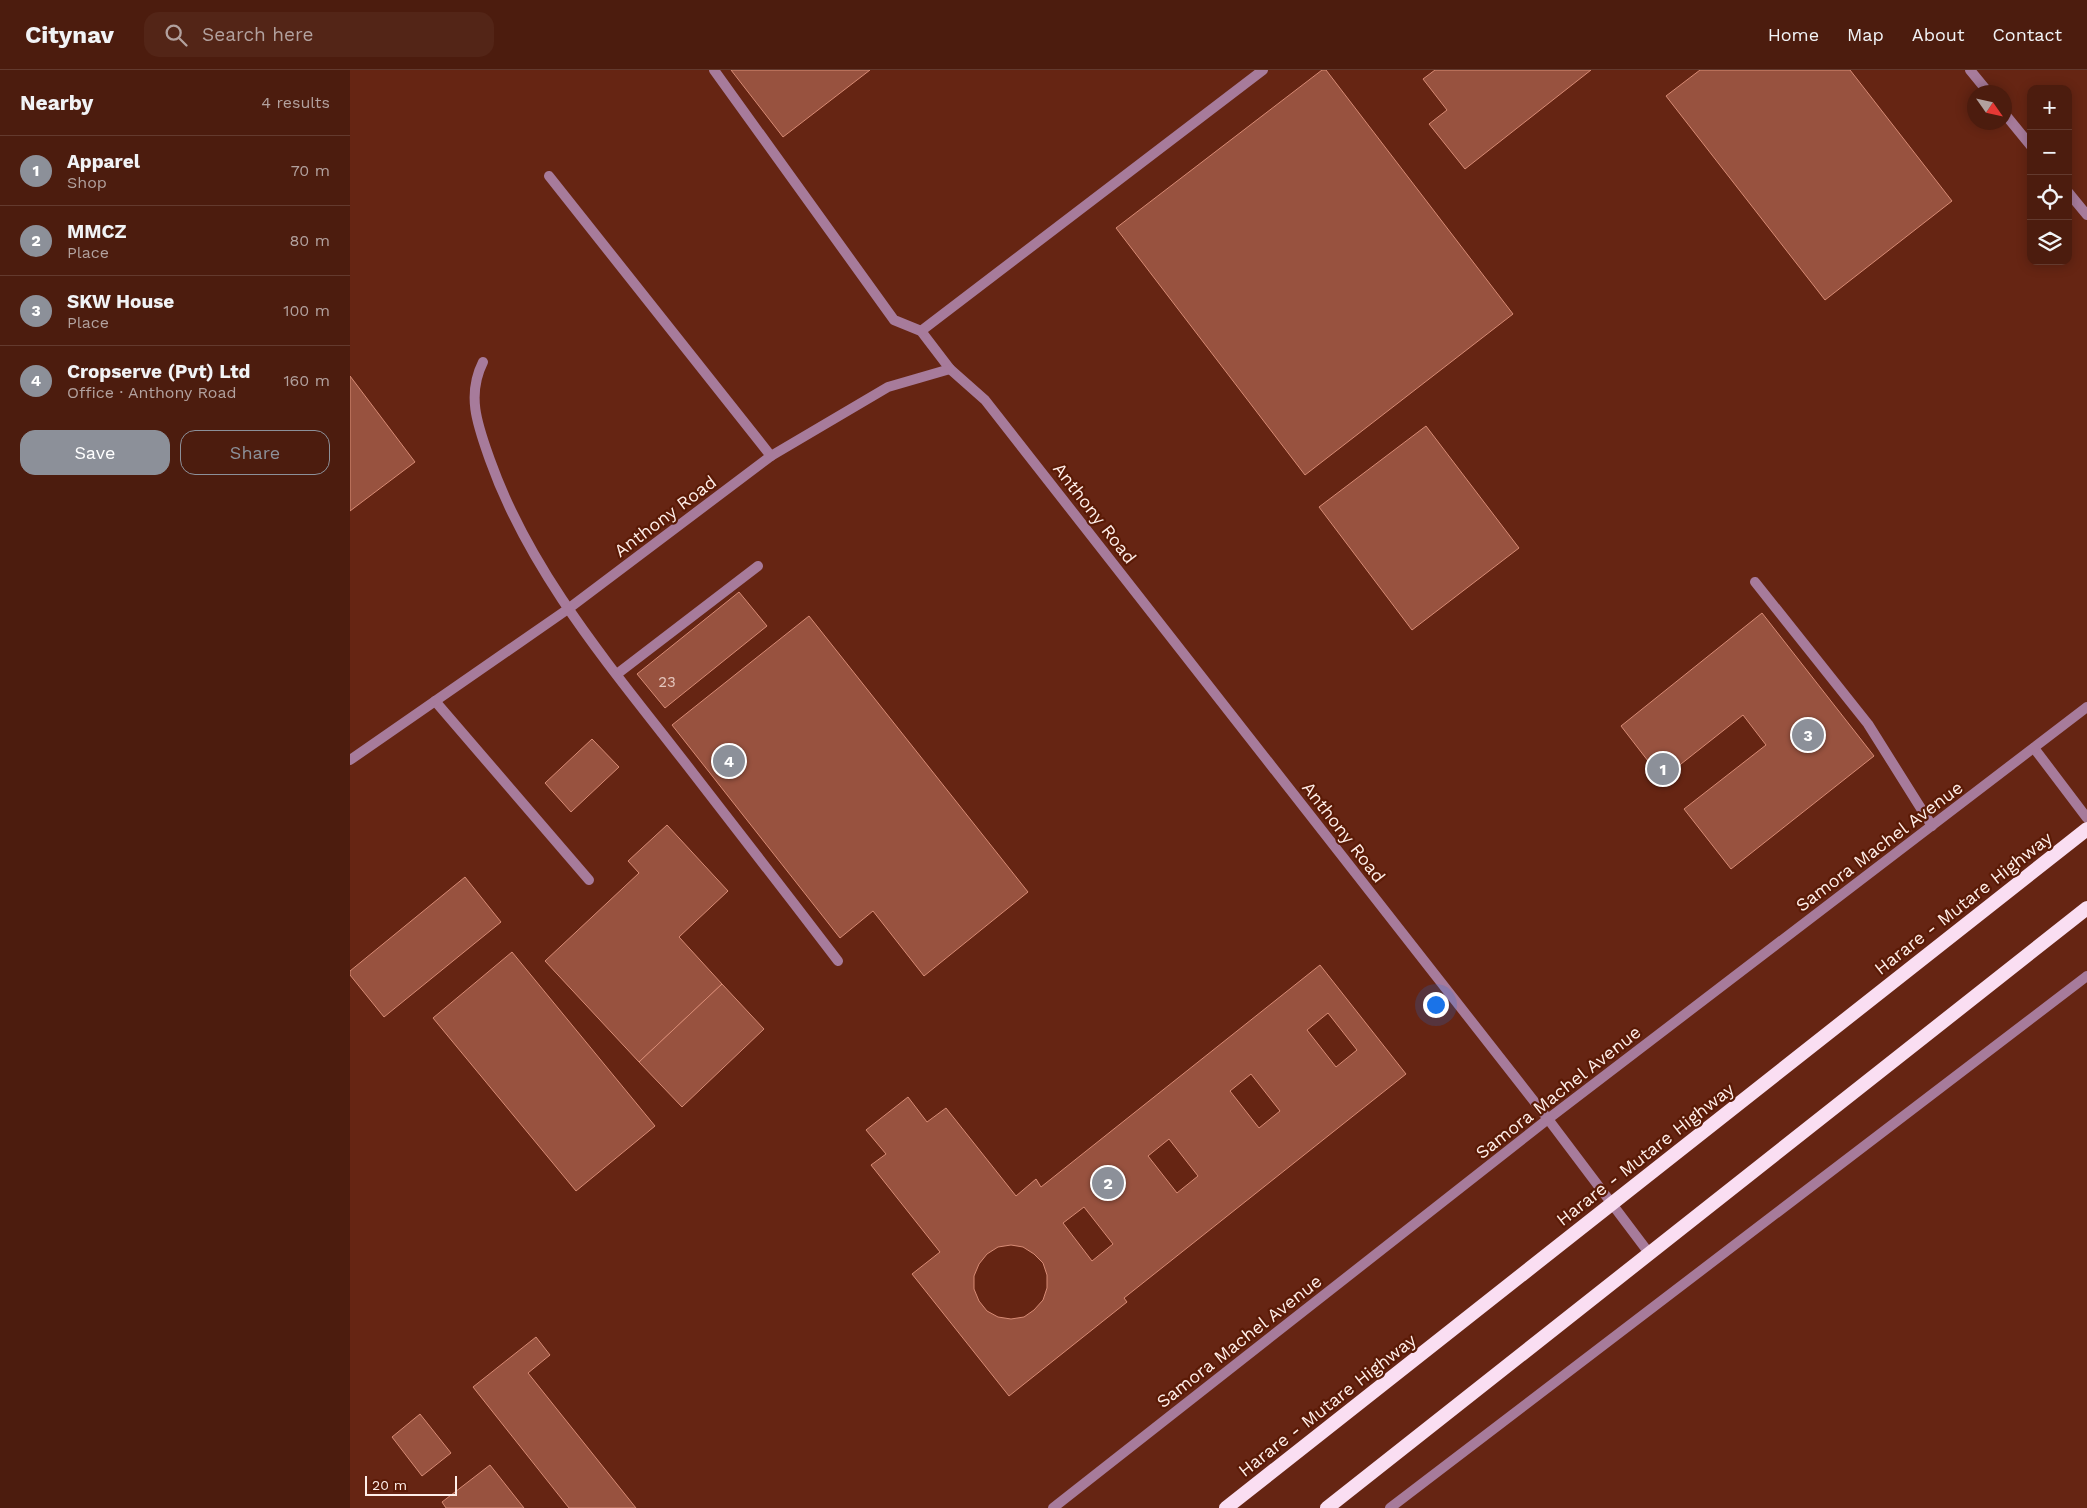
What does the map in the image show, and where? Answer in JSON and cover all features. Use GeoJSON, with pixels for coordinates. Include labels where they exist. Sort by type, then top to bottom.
{"type":"FeatureCollection","features":[{"type":"Feature","properties":{"kind":"highway","name":"Harare - Mutare Highway"},"geometry":{"type":"LineString","coordinates":[[1226,1508],[2087,830]]}},
{"type":"Feature","properties":{"kind":"highway"},"geometry":{"type":"LineString","coordinates":[[1326,1508],[2087,908]]}},
{"type":"Feature","properties":{"kind":"street"},"geometry":{"type":"LineString","coordinates":[[714,70],[894,320],[921,331],[950,369]]}},
{"type":"Feature","properties":{"kind":"street"},"geometry":{"type":"LineString","coordinates":[[921,331],[1263,70]]}},
{"type":"Feature","properties":{"kind":"street"},"geometry":{"type":"LineString","coordinates":[[1970,70],[1982,85]]}},
{"type":"Feature","properties":{"kind":"street"},"geometry":{"type":"LineString","coordinates":[[2012,123],[2027,141]]}},
{"type":"Feature","properties":{"kind":"street"},"geometry":{"type":"LineString","coordinates":[[549,176],[771,456]]}},
{"type":"Feature","properties":{"kind":"street"},"geometry":{"type":"LineString","coordinates":[[2072,197],[2087,215]]}},
{"type":"Feature","properties":{"kind":"street"},"geometry":{"type":"LineString","coordinates":[[483,362],[478,371],[474,399],[476,421],[501,491],[522,537],[568,609],[838,961]]}},
{"type":"Feature","properties":{"kind":"street","name":"Anthony Road"},"geometry":{"type":"LineString","coordinates":[[350,760],[568,609],[771,456],[888,387],[950,369],[985,400],[1548,1120],[1649,1253]]}},
{"type":"Feature","properties":{"kind":"street"},"geometry":{"type":"LineString","coordinates":[[617,674],[758,566]]}},
{"type":"Feature","properties":{"kind":"street"},"geometry":{"type":"LineString","coordinates":[[1755,582],[1868,724],[1932,826]]}},
{"type":"Feature","properties":{"kind":"street"},"geometry":{"type":"LineString","coordinates":[[435,701],[589,880]]}},
{"type":"Feature","properties":{"kind":"street","name":"Samora Machel Avenue"},"geometry":{"type":"LineString","coordinates":[[1053,1508],[1548,1120],[2087,707]]}},
{"type":"Feature","properties":{"kind":"street"},"geometry":{"type":"LineString","coordinates":[[2034,748],[2087,818]]}},
{"type":"Feature","properties":{"kind":"street"},"geometry":{"type":"LineString","coordinates":[[1390,1508],[2087,976]]}},
{"type":"Feature","properties":{"kind":"building"},"geometry":{"type":"Polygon","coordinates":[[[731,70],[870,70],[783,137],[731,70]]]}},
{"type":"Feature","properties":{"kind":"building"},"geometry":{"type":"Polygon","coordinates":[[[1322,70],[1326,70],[1513,314],[1305,475],[1116,228],[1322,70]]]}},
{"type":"Feature","properties":{"kind":"building"},"geometry":{"type":"Polygon","coordinates":[[[1435,70],[1591,70],[1465,169],[1429,124],[1447,110],[1423,79],[1435,70]]]}},
{"type":"Feature","properties":{"kind":"building"},"geometry":{"type":"Polygon","coordinates":[[[1700,70],[1850,70],[1952,201],[1825,300],[1666,96],[1700,70]]]}},
{"type":"Feature","properties":{"kind":"building"},"geometry":{"type":"Polygon","coordinates":[[[350,376],[415,462],[350,511],[350,376]]]}},
{"type":"Feature","properties":{"kind":"building"},"geometry":{"type":"Polygon","coordinates":[[[1426,426],[1519,548],[1412,630],[1319,507],[1426,426]]]}},
{"type":"Feature","properties":{"kind":"building"},"geometry":{"type":"Polygon","coordinates":[[[739,592],[767,626],[665,708],[637,674],[739,592]]]}},
{"type":"Feature","properties":{"kind":"building"},"geometry":{"type":"Polygon","coordinates":[[[1762,613],[1874,756],[1731,869],[1684,809],[1766,745],[1743,715],[1662,779],[1621,726],[1762,613]]]}},
{"type":"Feature","properties":{"kind":"building"},"geometry":{"type":"Polygon","coordinates":[[[809,616],[1028,892],[924,976],[873,911],[840,938],[672,725],[809,616]]]}},
{"type":"Feature","properties":{"kind":"building"},"geometry":{"type":"Polygon","coordinates":[[[592,739],[619,767],[571,812],[545,783],[592,739]]]}},
{"type":"Feature","properties":{"kind":"building"},"geometry":{"type":"Polygon","coordinates":[[[667,825],[728,891],[679,937],[722,984],[639,1062],[545,961],[639,873],[628,861],[667,825]]]}},
{"type":"Feature","properties":{"kind":"building"},"geometry":{"type":"Polygon","coordinates":[[[465,877],[501,922],[384,1017],[350,975],[350,971],[465,877]]]}},
{"type":"Feature","properties":{"kind":"building"},"geometry":{"type":"Polygon","coordinates":[[[512,952],[655,1126],[576,1191],[433,1018],[512,952]]]}},
{"type":"Feature","properties":{"kind":"building"},"geometry":{"type":"Polygon","coordinates":[[[1320,965],[1406,1074],[1124,1298],[1127,1302],[1009,1396],[912,1274],[940,1252],[871,1165],[886,1154],[866,1130],[908,1097],[927,1122],[946,1108],[1016,1196],[1036,1179],[1041,1187],[1320,965]],[[1328,1013],[1307,1030],[1336,1067],[1357,1050],[1328,1013]],[[1251,1074],[1230,1091],[1259,1128],[1280,1111],[1251,1074]],[[1169,1139],[1148,1156],[1177,1193],[1198,1176],[1169,1139]],[[1084,1207],[1063,1223],[1092,1261],[1113,1244],[1084,1207]],[[1011,1245],[998,1247],[987,1254],[979,1264],[974,1276],[974,1289],[979,1301],[987,1311],[998,1317],[1011,1319],[1024,1317],[1034,1310],[1043,1300],[1047,1288],[1047,1275],[1043,1263],[1023,1247],[1011,1245]]]}},
{"type":"Feature","properties":{"kind":"building"},"geometry":{"type":"Polygon","coordinates":[[[722,984],[764,1029],[682,1107],[639,1062],[722,984]]]}},
{"type":"Feature","properties":{"kind":"building"},"geometry":{"type":"Polygon","coordinates":[[[536,1337],[550,1355],[528,1373],[636,1508],[569,1508],[473,1387],[536,1337]]]}},
{"type":"Feature","properties":{"kind":"building"},"geometry":{"type":"Polygon","coordinates":[[[420,1414],[451,1453],[422,1476],[392,1437],[420,1414]]]}},
{"type":"Feature","properties":{"kind":"building"},"geometry":{"type":"Polygon","coordinates":[[[490,1465],[524,1508],[446,1508],[442,1502],[490,1465]]]}},
{"type":"Feature","properties":{"kind":"place","name":"SKW House"},"geometry":{"type":"Point","coordinates":[1808,735]}},
{"type":"Feature","properties":{"kind":"place","name":"Cropserve (Pvt) Ltd"},"geometry":{"type":"Point","coordinates":[729,761]}},
{"type":"Feature","properties":{"kind":"place","name":"Apparel"},"geometry":{"type":"Point","coordinates":[1663,769]}},
{"type":"Feature","properties":{"kind":"place","name":"MMCZ"},"geometry":{"type":"Point","coordinates":[1108,1183]}}]}
